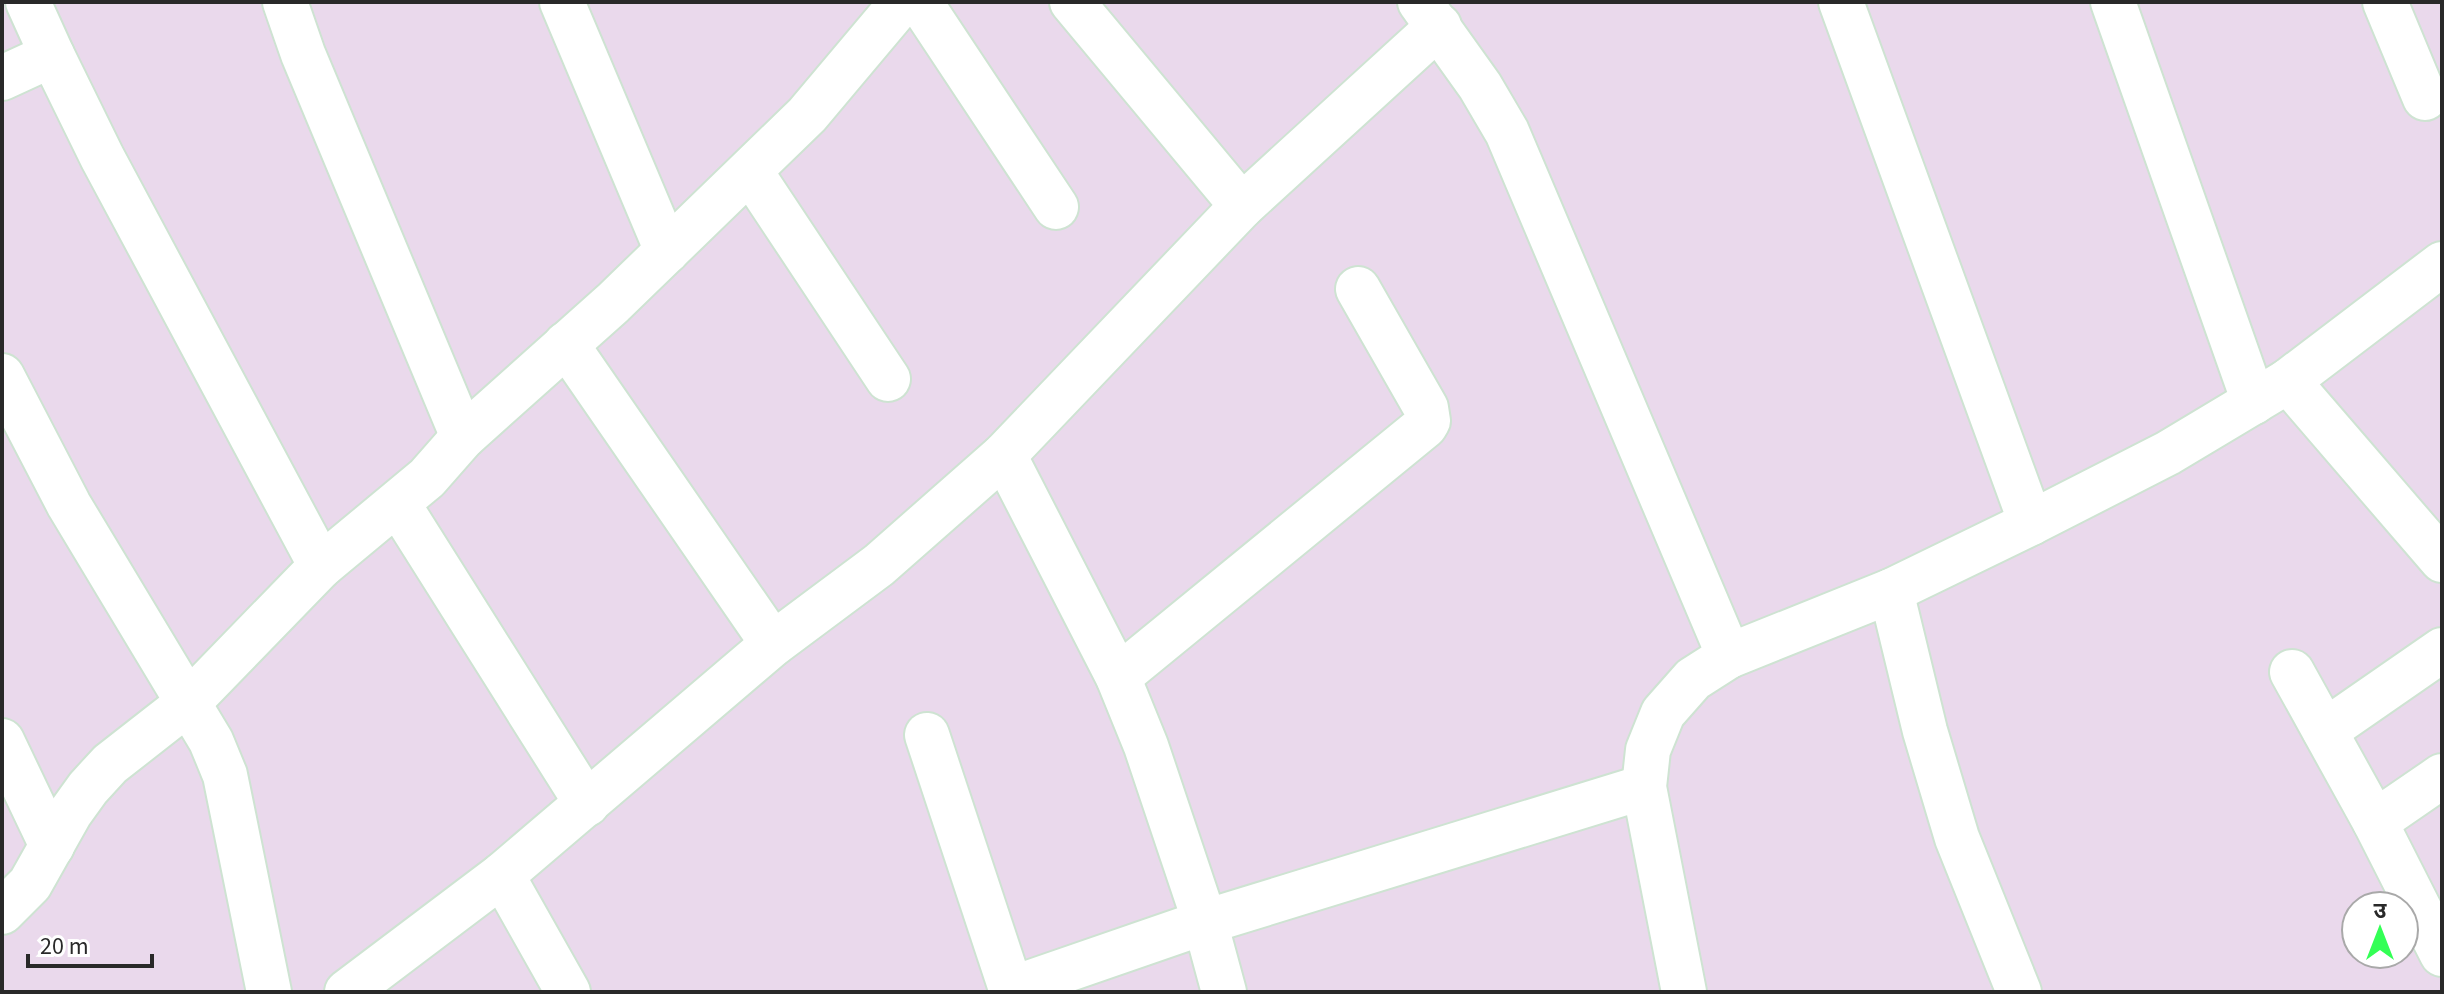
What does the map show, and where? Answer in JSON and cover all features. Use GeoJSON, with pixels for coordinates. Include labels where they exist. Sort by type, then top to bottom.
{"type":"FeatureCollection","features":[{"type":"Feature","properties":{"kind":"street"},"geometry":{"type":"LineString","coordinates":[[28,2],[116,183],[321,566]]}},
{"type":"Feature","properties":{"kind":"street"},"geometry":{"type":"LineString","coordinates":[[285,2],[309,69],[463,437]]}},
{"type":"Feature","properties":{"kind":"street"},"geometry":{"type":"LineString","coordinates":[[562,2],[667,251]]}},
{"type":"Feature","properties":{"kind":"street"},"geometry":{"type":"LineString","coordinates":[[2,912],[30,884],[70,813],[110,764],[188,703],[321,566],[427,478],[463,437],[613,303],[807,115],[902,2]]}},
{"type":"Feature","properties":{"kind":"street"},"geometry":{"type":"LineString","coordinates":[[920,2],[1056,207]]}},
{"type":"Feature","properties":{"kind":"street"},"geometry":{"type":"LineString","coordinates":[[1072,2],[1242,206]]}},
{"type":"Feature","properties":{"kind":"street"},"geometry":{"type":"LineString","coordinates":[[1841,2],[2031,523]]}},
{"type":"Feature","properties":{"kind":"street"},"geometry":{"type":"LineString","coordinates":[[2113,2],[2271,392],[2442,560]]}},
{"type":"Feature","properties":{"kind":"street"},"geometry":{"type":"LineString","coordinates":[[2385,2],[2425,98]]}},
{"type":"Feature","properties":{"kind":"street"},"geometry":{"type":"LineString","coordinates":[[347,992],[502,875],[773,644],[879,565],[1004,455],[1429,14],[1480,86],[1507,132],[1729,656]]}},
{"type":"Feature","properties":{"kind":"street"},"geometry":{"type":"LineString","coordinates":[[2,78],[52,55]]}},
{"type":"Feature","properties":{"kind":"street"},"geometry":{"type":"LineString","coordinates":[[750,171],[888,379]]}},
{"type":"Feature","properties":{"kind":"street"},"geometry":{"type":"LineString","coordinates":[[1684,992],[1644,787],[1648,750],[1663,713],[1693,679],[1729,656],[1891,591],[2168,453],[2271,392],[2442,264]]}},
{"type":"Feature","properties":{"kind":"street"},"geometry":{"type":"LineString","coordinates":[[1118,677],[1425,426],[1428,421],[1426,408],[1358,289]]}},
{"type":"Feature","properties":{"kind":"street"},"geometry":{"type":"LineString","coordinates":[[566,344],[773,644]]}},
{"type":"Feature","properties":{"kind":"street"},"geometry":{"type":"LineString","coordinates":[[2,376],[69,505],[211,741],[225,775],[269,992]]}},
{"type":"Feature","properties":{"kind":"street"},"geometry":{"type":"LineString","coordinates":[[1004,455],[1118,677],[1146,746],[1205,922],[1224,992]]}},
{"type":"Feature","properties":{"kind":"street"},"geometry":{"type":"LineString","coordinates":[[398,504],[587,804]]}},
{"type":"Feature","properties":{"kind":"street"},"geometry":{"type":"LineString","coordinates":[[1891,591],[1925,731],[1957,838],[2019,992]]}},
{"type":"Feature","properties":{"kind":"street"},"geometry":{"type":"LineString","coordinates":[[2325,731],[2442,650]]}},
{"type":"Feature","properties":{"kind":"street"},"geometry":{"type":"LineString","coordinates":[[2292,672],[2375,822],[2442,954]]}},
{"type":"Feature","properties":{"kind":"street"},"geometry":{"type":"LineString","coordinates":[[927,735],[1012,991],[1205,922],[1644,787]]}},
{"type":"Feature","properties":{"kind":"street"},"geometry":{"type":"LineString","coordinates":[[2,741],[52,846]]}},
{"type":"Feature","properties":{"kind":"street"},"geometry":{"type":"LineString","coordinates":[[2375,822],[2442,776]]}},
{"type":"Feature","properties":{"kind":"street"},"geometry":{"type":"LineString","coordinates":[[502,875],[568,992]]}}]}
